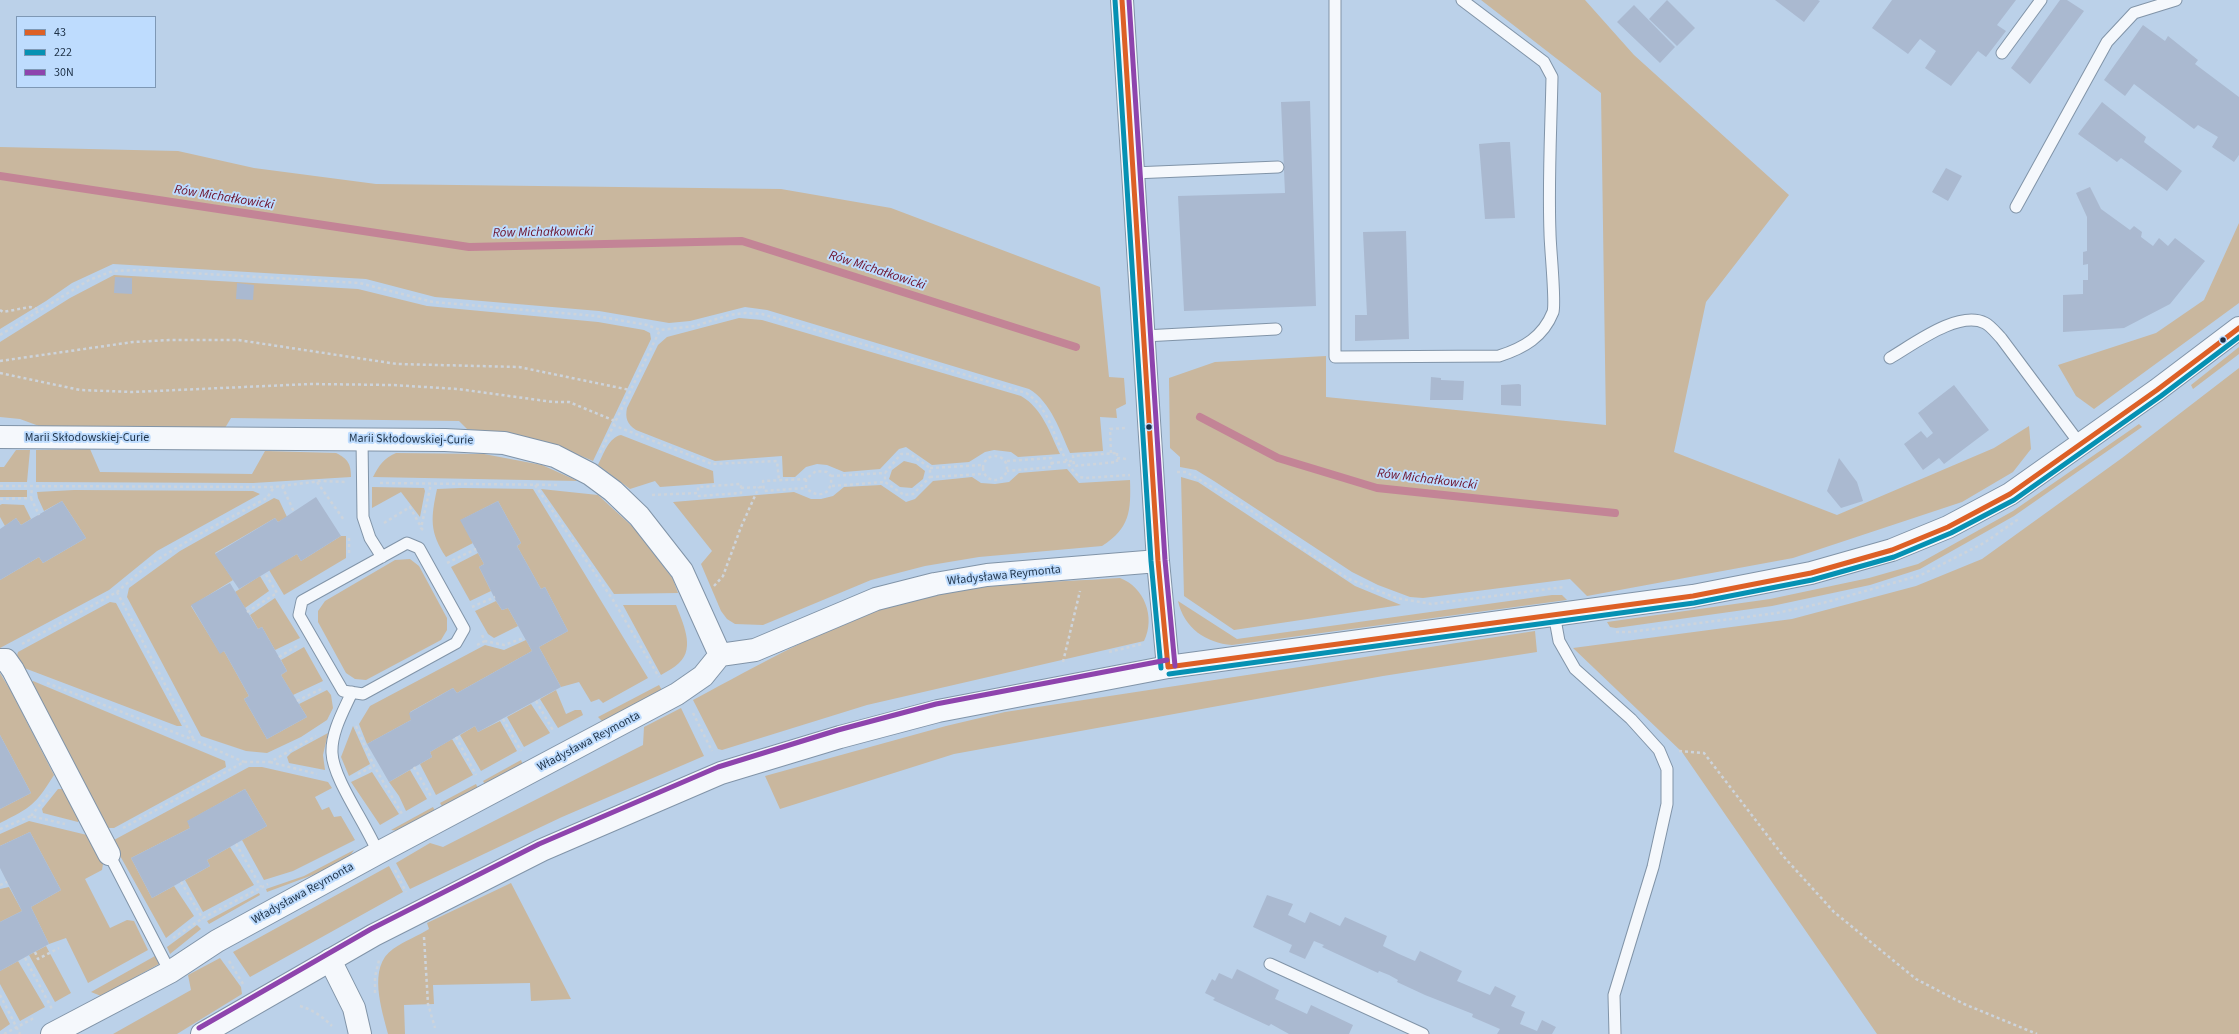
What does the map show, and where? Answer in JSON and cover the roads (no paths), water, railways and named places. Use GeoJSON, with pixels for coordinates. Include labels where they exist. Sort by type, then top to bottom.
{"type":"FeatureCollection","features":[{"type":"Feature","properties":{"kind":"street"},"geometry":{"type":"LineString","coordinates":[[1122,0],[1154,473],[1158,561],[1168,667]]}},
{"type":"Feature","properties":{"kind":"street"},"geometry":{"type":"LineString","coordinates":[[202,1034],[374,935],[542,850],[721,773],[840,737],[938,711],[1168,667],[1693,596],[1811,573],[1892,550],[1948,527],[2010,494],[2157,390],[2239,328]]}},
{"type":"Feature","properties":{"kind":"street","name":"Marii Skłodowskiej-Curie"},"geometry":{"type":"LineString","coordinates":[[0,437],[362,439],[504,443],[556,456],[590,474],[613,491],[639,516],[682,572],[720,655]]}},
{"type":"Feature","properties":{"kind":"street","name":"Władysława Reymonta"},"geometry":{"type":"LineString","coordinates":[[52,1034],[170,972],[217,941],[385,858],[677,694],[703,676],[720,655],[755,650],[876,599],[936,584],[987,575],[1158,561]]}},
{"type":"Feature","properties":{"kind":"street"},"geometry":{"type":"LineString","coordinates":[[6,663],[105,847]]}},
{"type":"Feature","properties":{"kind":"street"},"geometry":{"type":"LineString","coordinates":[[330,960],[354,1008],[360,1034]]}},
{"type":"Feature","properties":{"kind":"lane"},"geometry":{"type":"LineString","coordinates":[[1336,0],[1335,357],[1499,356],[1518,350],[1533,340],[1544,328],[1554,310],[1549,231],[1552,77],[1544,62],[1462,0]]}},
{"type":"Feature","properties":{"kind":"lane"},"geometry":{"type":"LineString","coordinates":[[2002,53],[2041,0]]}},
{"type":"Feature","properties":{"kind":"lane"},"geometry":{"type":"LineString","coordinates":[[2016,207],[2107,42],[2134,13],[2176,0]]}},
{"type":"Feature","properties":{"kind":"lane"},"geometry":{"type":"LineString","coordinates":[[1133,173],[1278,167]]}},
{"type":"Feature","properties":{"kind":"lane"},"geometry":{"type":"LineString","coordinates":[[1890,358],[1946,326],[1966,320],[1986,323],[2001,338],[2080,444]]}},
{"type":"Feature","properties":{"kind":"lane"},"geometry":{"type":"LineString","coordinates":[[1144,336],[1276,329]]}},
{"type":"Feature","properties":{"kind":"lane"},"geometry":{"type":"LineString","coordinates":[[362,439],[363,518],[370,538],[382,556]]}},
{"type":"Feature","properties":{"kind":"lane"},"geometry":{"type":"LineString","coordinates":[[407,543],[419,548],[464,629],[456,643],[363,694],[352,692],[343,691],[299,614],[302,601],[407,543]]}},
{"type":"Feature","properties":{"kind":"lane"},"geometry":{"type":"LineString","coordinates":[[1554,614],[1560,641],[1575,669],[1631,719],[1659,750],[1667,769],[1667,804],[1653,867],[1614,995],[1615,1034]]}},
{"type":"Feature","properties":{"kind":"lane"},"geometry":{"type":"LineString","coordinates":[[352,692],[338,722],[332,753],[338,776],[385,858]]}},
{"type":"Feature","properties":{"kind":"lane"},"geometry":{"type":"LineString","coordinates":[[105,847],[170,972]]}},
{"type":"Feature","properties":{"kind":"lane"},"geometry":{"type":"LineString","coordinates":[[1270,964],[1423,1034]]}},
{"type":"Feature","properties":{"kind":"waterway","name":"Rów Michałkowicki"},"geometry":{"type":"LineString","coordinates":[[0,176],[469,247],[742,241],[1076,347]]}},
{"type":"Feature","properties":{"kind":"waterway","name":"Rów Michałkowicki"},"geometry":{"type":"LineString","coordinates":[[1200,417],[1278,458],[1377,488],[1615,513]]}}]}
